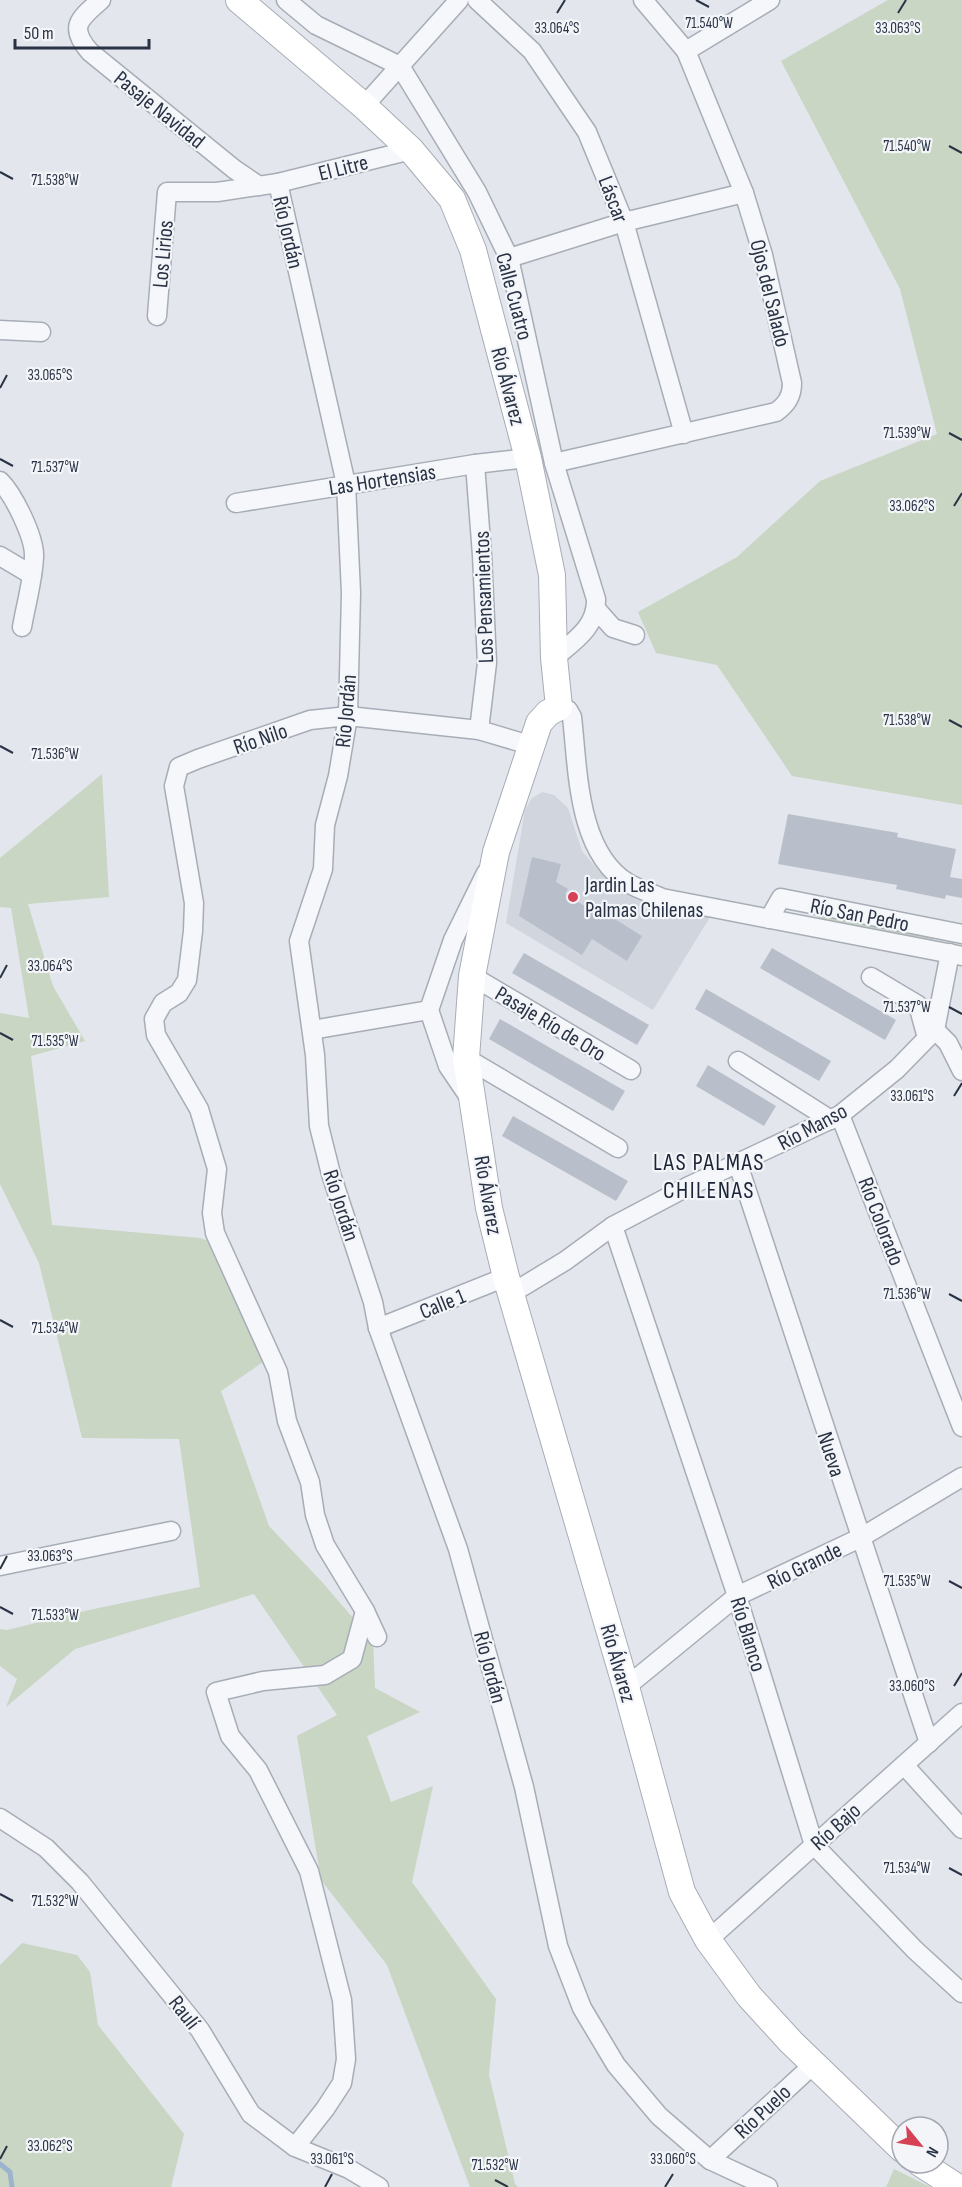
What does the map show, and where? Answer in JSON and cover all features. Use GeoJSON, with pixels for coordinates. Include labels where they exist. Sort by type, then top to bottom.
{"type":"FeatureCollection","features":[{"type":"Feature","properties":{"kind":"street","name":"Pasaje Navidad"},"geometry":{"type":"LineString","coordinates":[[101,0],[79,20],[77,31],[81,41],[90,52],[234,169],[259,186]]}},
{"type":"Feature","properties":{"kind":"street","name":"Río Álvarez"},"geometry":{"type":"LineString","coordinates":[[238,0],[364,106],[411,150],[453,199],[473,250],[528,458],[552,575],[554,658],[559,707],[548,713],[539,723],[496,852],[453,940],[429,1010],[448,1066],[473,1103]]}},
{"type":"Feature","properties":{"kind":"street"},"geometry":{"type":"LineString","coordinates":[[286,0],[316,25],[400,66]]}},
{"type":"Feature","properties":{"kind":"street"},"geometry":{"type":"LineString","coordinates":[[364,106],[459,0]]}},
{"type":"Feature","properties":{"kind":"street","name":"Láscar"},"geometry":{"type":"LineString","coordinates":[[477,0],[531,51],[587,132],[624,222],[684,434]]}},
{"type":"Feature","properties":{"kind":"street","name":"Ojos del Salado"},"geometry":{"type":"LineString","coordinates":[[554,463],[776,412],[789,400],[792,392],[792,383],[763,255],[744,193],[686,51],[643,0]]}},
{"type":"Feature","properties":{"kind":"street"},"geometry":{"type":"LineString","coordinates":[[686,51],[770,0]]}},
{"type":"Feature","properties":{"kind":"street","name":"Calle Cuatro"},"geometry":{"type":"LineString","coordinates":[[400,66],[477,192],[509,258],[554,463],[596,599],[597,610]]}},
{"type":"Feature","properties":{"kind":"street","name":"El Litre"},"geometry":{"type":"LineString","coordinates":[[167,192],[217,192],[278,183],[411,150]]}},
{"type":"Feature","properties":{"kind":"street","name":"Río Jordán"},"geometry":{"type":"LineString","coordinates":[[278,183],[346,484],[351,593],[348,716],[338,776],[324,825],[322,869],[299,941],[312,1030],[320,1126],[331,1174],[374,1302],[378,1328],[459,1549],[524,1787],[558,1946],[568,1977],[598,2037],[637,2091],[659,2116],[710,2160],[768,2187]]}},
{"type":"Feature","properties":{"kind":"street","name":"Los Lirios"},"geometry":{"type":"LineString","coordinates":[[157,316],[167,192]]}},
{"type":"Feature","properties":{"kind":"street"},"geometry":{"type":"LineString","coordinates":[[509,258],[624,222],[744,193]]}},
{"type":"Feature","properties":{"kind":"street"},"geometry":{"type":"LineString","coordinates":[[0,330],[40,332]]}},
{"type":"Feature","properties":{"kind":"street","name":"Las Hortensias"},"geometry":{"type":"LineString","coordinates":[[236,503],[346,484],[528,458]]}},
{"type":"Feature","properties":{"kind":"street","name":"Los Pensamientos"},"geometry":{"type":"LineString","coordinates":[[475,465],[483,555],[487,663],[479,730]]}},
{"type":"Feature","properties":{"kind":"street"},"geometry":{"type":"LineString","coordinates":[[0,482],[9,490],[24,521],[35,555],[22,627]]}},
{"type":"Feature","properties":{"kind":"street"},"geometry":{"type":"LineString","coordinates":[[0,556],[32,575]]}},
{"type":"Feature","properties":{"kind":"street"},"geometry":{"type":"LineString","coordinates":[[554,658],[584,632],[597,610],[613,628],[635,635]]}},
{"type":"Feature","properties":{"kind":"street","name":"Río San Pedro"},"geometry":{"type":"LineString","coordinates":[[559,707],[567,710],[572,717],[582,809],[596,846],[610,866],[626,882],[662,898],[956,955]]}},
{"type":"Feature","properties":{"kind":"street","name":"Río Nilo"},"geometry":{"type":"LineString","coordinates":[[365,1611],[325,1545],[315,1515],[310,1482],[287,1420],[278,1372],[214,1233],[212,1213],[217,1169],[199,1109],[156,1035],[154,1019],[163,1003],[179,993],[187,980],[194,903],[174,786],[179,767],[310,720],[348,716],[479,730],[533,746]]}},
{"type":"Feature","properties":{"kind":"street","name":"Río Álvarez"},"geometry":{"type":"LineString","coordinates":[[496,852],[472,976],[466,1058],[489,1208],[682,1892],[708,1940],[749,1996],[890,2140]]}},
{"type":"Feature","properties":{"kind":"street","name":"Río San Pedro"},"geometry":{"type":"LineString","coordinates":[[769,919],[781,898],[962,934]]}},
{"type":"Feature","properties":{"kind":"street"},"geometry":{"type":"LineString","coordinates":[[931,1034],[956,955]]}},
{"type":"Feature","properties":{"kind":"street","name":"Pasaje Río de Oro"},"geometry":{"type":"LineString","coordinates":[[472,976],[631,1070]]}},
{"type":"Feature","properties":{"kind":"street"},"geometry":{"type":"LineString","coordinates":[[871,977],[918,1005],[931,1034],[948,1043],[962,1071]]}},
{"type":"Feature","properties":{"kind":"street"},"geometry":{"type":"LineString","coordinates":[[312,1030],[429,1010]]}},
{"type":"Feature","properties":{"kind":"street","name":"Río Manso"},"geometry":{"type":"LineString","coordinates":[[509,1285],[565,1262],[613,1226],[687,1187],[836,1118],[897,1069],[931,1034]]}},
{"type":"Feature","properties":{"kind":"street"},"geometry":{"type":"LineString","coordinates":[[466,1058],[618,1148]]}},
{"type":"Feature","properties":{"kind":"street"},"geometry":{"type":"LineString","coordinates":[[738,1061],[836,1118]]}},
{"type":"Feature","properties":{"kind":"street","name":"Río Colorado"},"geometry":{"type":"LineString","coordinates":[[836,1118],[962,1427]]}},
{"type":"Feature","properties":{"kind":"street","name":"Nueva"},"geometry":{"type":"LineString","coordinates":[[738,1164],[928,1743]]}},
{"type":"Feature","properties":{"kind":"street","name":"Río Blanco"},"geometry":{"type":"LineString","coordinates":[[613,1226],[738,1596],[814,1845],[915,1950],[962,1993]]}},
{"type":"Feature","properties":{"kind":"street","name":"Calle 1"},"geometry":{"type":"LineString","coordinates":[[378,1328],[509,1285]]}},
{"type":"Feature","properties":{"kind":"street","name":"Río Grande"},"geometry":{"type":"LineString","coordinates":[[626,1687],[738,1596],[860,1538],[962,1477]]}},
{"type":"Feature","properties":{"kind":"street"},"geometry":{"type":"LineString","coordinates":[[0,1566],[171,1531]]}},
{"type":"Feature","properties":{"kind":"street"},"geometry":{"type":"LineString","coordinates":[[365,1611],[377,1637]]}},
{"type":"Feature","properties":{"kind":"street"},"geometry":{"type":"LineString","coordinates":[[295,2147],[342,2083],[346,2059],[342,2000],[309,1871],[258,1770],[230,1736],[216,1692],[263,1681],[325,1675],[352,1659],[365,1611]]}},
{"type":"Feature","properties":{"kind":"street","name":"Río Bajo"},"geometry":{"type":"LineString","coordinates":[[708,1940],[962,1713]]}},
{"type":"Feature","properties":{"kind":"street"},"geometry":{"type":"LineString","coordinates":[[903,1765],[962,1829]]}},
{"type":"Feature","properties":{"kind":"street","name":"Raulí"},"geometry":{"type":"LineString","coordinates":[[0,1818],[46,1848],[80,1882],[200,2030],[251,2114],[295,2147],[349,2169],[379,2187]]}},
{"type":"Feature","properties":{"kind":"street","name":"Río Puelo"},"geometry":{"type":"LineString","coordinates":[[710,2160],[815,2063]]}},
{"type":"Feature","properties":{"kind":"street"},"geometry":{"type":"LineString","coordinates":[[938,2175],[957,2187]]}},
{"type":"Feature","properties":{"kind":"shaded area","name":"Jardin Las Palmas Chilenas"},"geometry":{"type":"Polygon","coordinates":[[[542,792],[554,795],[568,808],[582,851],[615,886],[657,908],[710,917],[653,1010],[506,923],[525,810],[532,798],[542,792]]]}},
{"type":"Feature","properties":{"kind":"green space"},"geometry":{"type":"Polygon","coordinates":[[[888,0],[962,0],[962,805],[792,776],[717,665],[656,653],[638,612],[737,557],[820,481],[937,434],[900,289],[781,61],[888,0]]]}},
{"type":"Feature","properties":{"kind":"green space"},"geometry":{"type":"Polygon","coordinates":[[[102,774],[109,897],[28,904],[53,986],[85,1041],[31,1056],[52,1225],[200,1238],[217,1244],[266,1360],[221,1391],[269,1526],[373,1641],[375,1688],[420,1712],[367,1736],[391,1802],[433,1786],[412,1882],[496,1999],[489,2075],[515,2184],[518,2187],[470,2187],[387,1965],[321,1880],[297,1736],[337,1715],[254,1594],[75,1649],[6,1707],[17,1679],[0,1666],[0,1629],[7,1630],[200,1587],[179,1439],[82,1438],[39,1263],[0,1184],[0,1013],[29,1018],[11,908],[0,907],[0,858],[102,774]]]}},
{"type":"Feature","properties":{"kind":"green space"},"geometry":{"type":"Polygon","coordinates":[[[818,914],[934,937],[933,942],[817,919],[818,914]]]}},
{"type":"Feature","properties":{"kind":"green space"},"geometry":{"type":"Polygon","coordinates":[[[22,1943],[77,1955],[90,1972],[98,2025],[184,2134],[171,2187],[0,2187],[0,1965],[22,1943]]]}},
{"type":"Feature","properties":{"kind":"green space"},"geometry":{"type":"Polygon","coordinates":[[[891,2175],[906,2175],[930,2187],[886,2187],[891,2175]]]}},
{"type":"Feature","properties":{"kind":"building"},"geometry":{"type":"Polygon","coordinates":[[[788,814],[898,833],[897,837],[956,849],[950,877],[962,879],[962,898],[946,895],[945,899],[896,889],[897,885],[778,864],[788,814]]]}},
{"type":"Feature","properties":{"kind":"building"},"geometry":{"type":"Polygon","coordinates":[[[532,857],[561,864],[556,882],[568,889],[565,894],[591,910],[594,906],[642,936],[627,961],[592,939],[582,955],[519,916],[532,857]]]}},
{"type":"Feature","properties":{"kind":"building"},"geometry":{"type":"Polygon","coordinates":[[[772,948],[896,1020],[885,1040],[760,968],[772,948]]]}},
{"type":"Feature","properties":{"kind":"building"},"geometry":{"type":"Polygon","coordinates":[[[524,953],[649,1025],[637,1045],[512,973],[524,953]]]}},
{"type":"Feature","properties":{"kind":"building"},"geometry":{"type":"Polygon","coordinates":[[[706,989],[831,1061],[819,1081],[695,1009],[706,989]]]}},
{"type":"Feature","properties":{"kind":"building"},"geometry":{"type":"Polygon","coordinates":[[[500,1019],[625,1091],[613,1111],[489,1039],[500,1019]]]}},
{"type":"Feature","properties":{"kind":"building"},"geometry":{"type":"Polygon","coordinates":[[[708,1065],[776,1106],[764,1126],[696,1086],[708,1065]]]}},
{"type":"Feature","properties":{"kind":"building"},"geometry":{"type":"Polygon","coordinates":[[[513,1116],[628,1181],[616,1201],[502,1136],[513,1116]]]}},
{"type":"Feature","properties":{"kind":"waterway"},"geometry":{"type":"LineString","coordinates":[[0,2164],[10,2172],[12,2187]]}},
{"type":"Feature","properties":{"kind":"place","name":"Jardin Las Palmas Chilenas"},"geometry":{"type":"Point","coordinates":[573,897]}},
{"type":"Feature","properties":{"kind":"district","name":"LAS PALMAS CHILENAS"},"geometry":{"type":"Point","coordinates":[709,1176]}}]}
